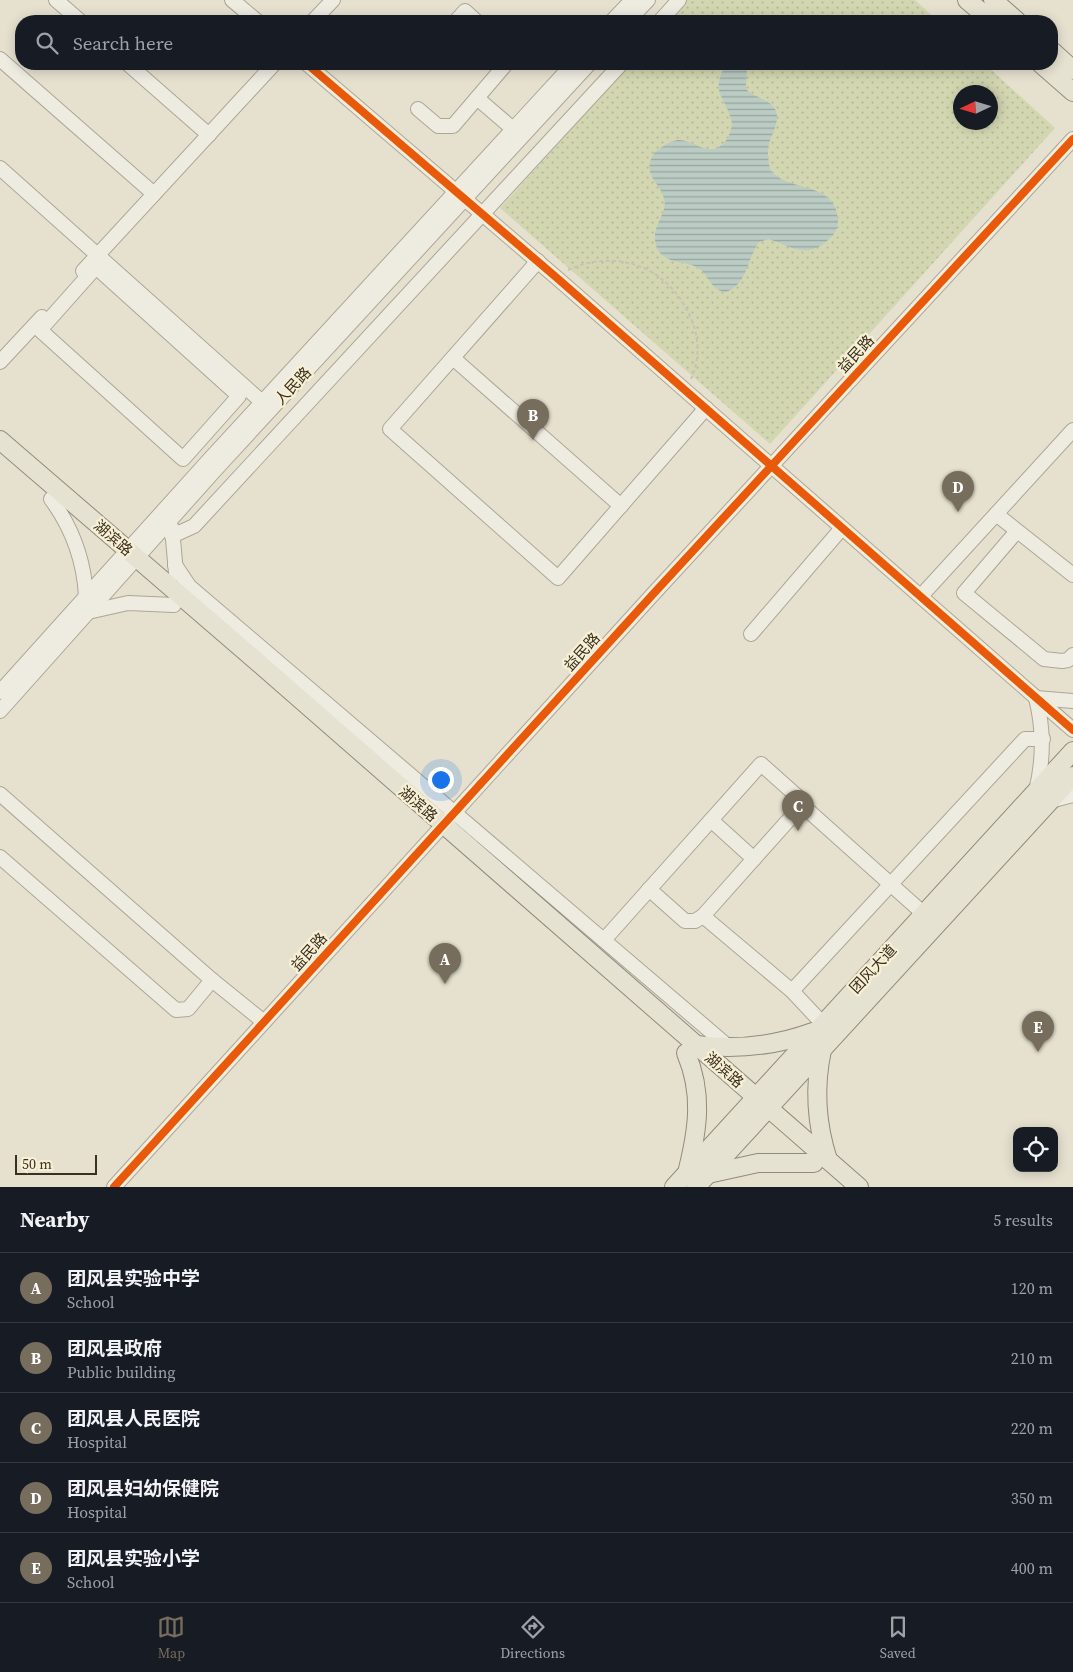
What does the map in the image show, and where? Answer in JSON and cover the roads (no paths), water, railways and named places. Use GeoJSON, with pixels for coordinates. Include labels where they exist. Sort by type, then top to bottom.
{"type":"FeatureCollection","features":[{"type":"Feature","properties":{"kind":"main road"},"geometry":{"type":"LineString","coordinates":[[967,0],[985,15]]}},
{"type":"Feature","properties":{"kind":"main road"},"geometry":{"type":"LineString","coordinates":[[993,0],[1010,15]]}},
{"type":"Feature","properties":{"kind":"main road"},"geometry":{"type":"LineString","coordinates":[[1058,56],[1073,70]]}},
{"type":"Feature","properties":{"kind":"main road"},"geometry":{"type":"LineString","coordinates":[[1048,70],[1073,92]]}},
{"type":"Feature","properties":{"kind":"main road","name":"湖滨路"},"geometry":{"type":"LineString","coordinates":[[0,440],[128,558],[691,1049],[821,1162],[859,1187]]}},
{"type":"Feature","properties":{"kind":"main road","name":"湖滨路"},"geometry":{"type":"LineString","coordinates":[[0,455],[51,499],[128,558]]}},
{"type":"Feature","properties":{"kind":"main road","name":"团风大道"},"geometry":{"type":"LineString","coordinates":[[758,1107],[823,1049],[1043,797],[1073,751]]}},
{"type":"Feature","properties":{"kind":"main road","name":"团风大道"},"geometry":{"type":"LineString","coordinates":[[674,1187],[697,1178],[758,1107],[820,1028],[924,914],[1043,797],[1073,776]]}},
{"type":"Feature","properties":{"kind":"main road"},"geometry":{"type":"LineString","coordinates":[[820,1028],[782,1042],[730,1048],[691,1049],[698,1101],[697,1178],[758,1163],[821,1162],[817,1104],[818,1076],[823,1049]]}},
{"type":"Feature","properties":{"kind":"main road","name":"湖滨路"},"geometry":{"type":"LineString","coordinates":[[821,1162],[842,1187]]}},
{"type":"Feature","properties":{"kind":"street"},"geometry":{"type":"LineString","coordinates":[[56,0],[73,15]]}},
{"type":"Feature","properties":{"kind":"street"},"geometry":{"type":"LineString","coordinates":[[232,0],[250,15]]}},
{"type":"Feature","properties":{"kind":"street"},"geometry":{"type":"LineString","coordinates":[[319,15],[333,0]]}},
{"type":"Feature","properties":{"kind":"street"},"geometry":{"type":"LineString","coordinates":[[618,15],[632,0]]}},
{"type":"Feature","properties":{"kind":"street"},"geometry":{"type":"LineString","coordinates":[[634,15],[648,0]]}},
{"type":"Feature","properties":{"kind":"street"},"geometry":{"type":"LineString","coordinates":[[665,15],[679,0]]}},
{"type":"Feature","properties":{"kind":"street"},"geometry":{"type":"LineString","coordinates":[[0,60],[154,194]]}},
{"type":"Feature","properties":{"kind":"street"},"geometry":{"type":"LineString","coordinates":[[135,70],[209,135]]}},
{"type":"Feature","properties":{"kind":"street"},"geometry":{"type":"LineString","coordinates":[[0,362],[269,70]]}},
{"type":"Feature","properties":{"kind":"street"},"geometry":{"type":"LineString","coordinates":[[314,70],[538,261],[1073,730]]}},
{"type":"Feature","properties":{"kind":"street"},"geometry":{"type":"LineString","coordinates":[[418,109],[438,126],[453,126],[501,70]]}},
{"type":"Feature","properties":{"kind":"street","name":"人民路"},"geometry":{"type":"LineString","coordinates":[[0,692],[86,596],[173,518],[460,195],[513,129],[567,70]]}},
{"type":"Feature","properties":{"kind":"street","name":"人民路"},"geometry":{"type":"LineString","coordinates":[[0,711],[88,613],[128,558],[262,402],[460,195],[583,70]]}},
{"type":"Feature","properties":{"kind":"street"},"geometry":{"type":"LineString","coordinates":[[172,536],[194,526],[615,70]]}},
{"type":"Feature","properties":{"kind":"street"},"geometry":{"type":"LineString","coordinates":[[477,98],[513,129]]}},
{"type":"Feature","properties":{"kind":"street","name":"益民路"},"geometry":{"type":"LineString","coordinates":[[114,1187],[439,829],[1073,139]]}},
{"type":"Feature","properties":{"kind":"street"},"geometry":{"type":"LineString","coordinates":[[0,168],[262,402]]}},
{"type":"Feature","properties":{"kind":"street"},"geometry":{"type":"LineString","coordinates":[[538,261],[390,430],[558,578],[706,408]]}},
{"type":"Feature","properties":{"kind":"street"},"geometry":{"type":"LineString","coordinates":[[96,267],[239,396],[183,459],[40,330],[96,267]]}},
{"type":"Feature","properties":{"kind":"street"},"geometry":{"type":"LineString","coordinates":[[453,358],[621,506]]}},
{"type":"Feature","properties":{"kind":"street"},"geometry":{"type":"LineString","coordinates":[[921,596],[1073,430]]}},
{"type":"Feature","properties":{"kind":"street"},"geometry":{"type":"LineString","coordinates":[[51,499],[66,521],[77,546],[84,571],[86,596]]}},
{"type":"Feature","properties":{"kind":"street"},"geometry":{"type":"LineString","coordinates":[[996,514],[1073,575]]}},
{"type":"Feature","properties":{"kind":"street"},"geometry":{"type":"LineString","coordinates":[[88,613],[128,603],[177,600],[172,536],[173,518]]}},
{"type":"Feature","properties":{"kind":"street"},"geometry":{"type":"LineString","coordinates":[[751,634],[842,528]]}},
{"type":"Feature","properties":{"kind":"street"},"geometry":{"type":"LineString","coordinates":[[1017,531],[964,593],[1044,658],[1062,661],[1068,660],[1073,655]]}},
{"type":"Feature","properties":{"kind":"street"},"geometry":{"type":"LineString","coordinates":[[174,565],[189,586],[730,1048]]}},
{"type":"Feature","properties":{"kind":"street"},"geometry":{"type":"LineString","coordinates":[[1036,698],[1073,701]]}},
{"type":"Feature","properties":{"kind":"street"},"geometry":{"type":"LineString","coordinates":[[1036,698],[1043,739],[1043,797],[1073,795]]}},
{"type":"Feature","properties":{"kind":"street"},"geometry":{"type":"LineString","coordinates":[[792,992],[1025,739],[1043,739]]}},
{"type":"Feature","properties":{"kind":"street"},"geometry":{"type":"LineString","coordinates":[[604,940],[761,764],[798,797],[802,805],[924,914]]}},
{"type":"Feature","properties":{"kind":"street"},"geometry":{"type":"LineString","coordinates":[[0,794],[212,980],[264,1022]]}},
{"type":"Feature","properties":{"kind":"street"},"geometry":{"type":"LineString","coordinates":[[650,889],[685,921],[695,920],[703,916],[802,805]]}},
{"type":"Feature","properties":{"kind":"street"},"geometry":{"type":"LineString","coordinates":[[711,820],[754,859]]}},
{"type":"Feature","properties":{"kind":"street"},"geometry":{"type":"LineString","coordinates":[[0,857],[176,1010],[188,1009],[212,980]]}},
{"type":"Feature","properties":{"kind":"street"},"geometry":{"type":"LineString","coordinates":[[703,916],[792,992],[820,1028]]}},
{"type":"Feature","properties":{"kind":"place","name":"团风县政府"},"geometry":{"type":"Point","coordinates":[533,440]}},
{"type":"Feature","properties":{"kind":"place","name":"团风县妇幼保健院"},"geometry":{"type":"Point","coordinates":[958,512]}},
{"type":"Feature","properties":{"kind":"place","name":"团风县人民医院"},"geometry":{"type":"Point","coordinates":[798,831]}},
{"type":"Feature","properties":{"kind":"place","name":"团风县实验中学"},"geometry":{"type":"Point","coordinates":[445,984]}},
{"type":"Feature","properties":{"kind":"place","name":"团风县实验小学"},"geometry":{"type":"Point","coordinates":[1038,1052]}}]}
